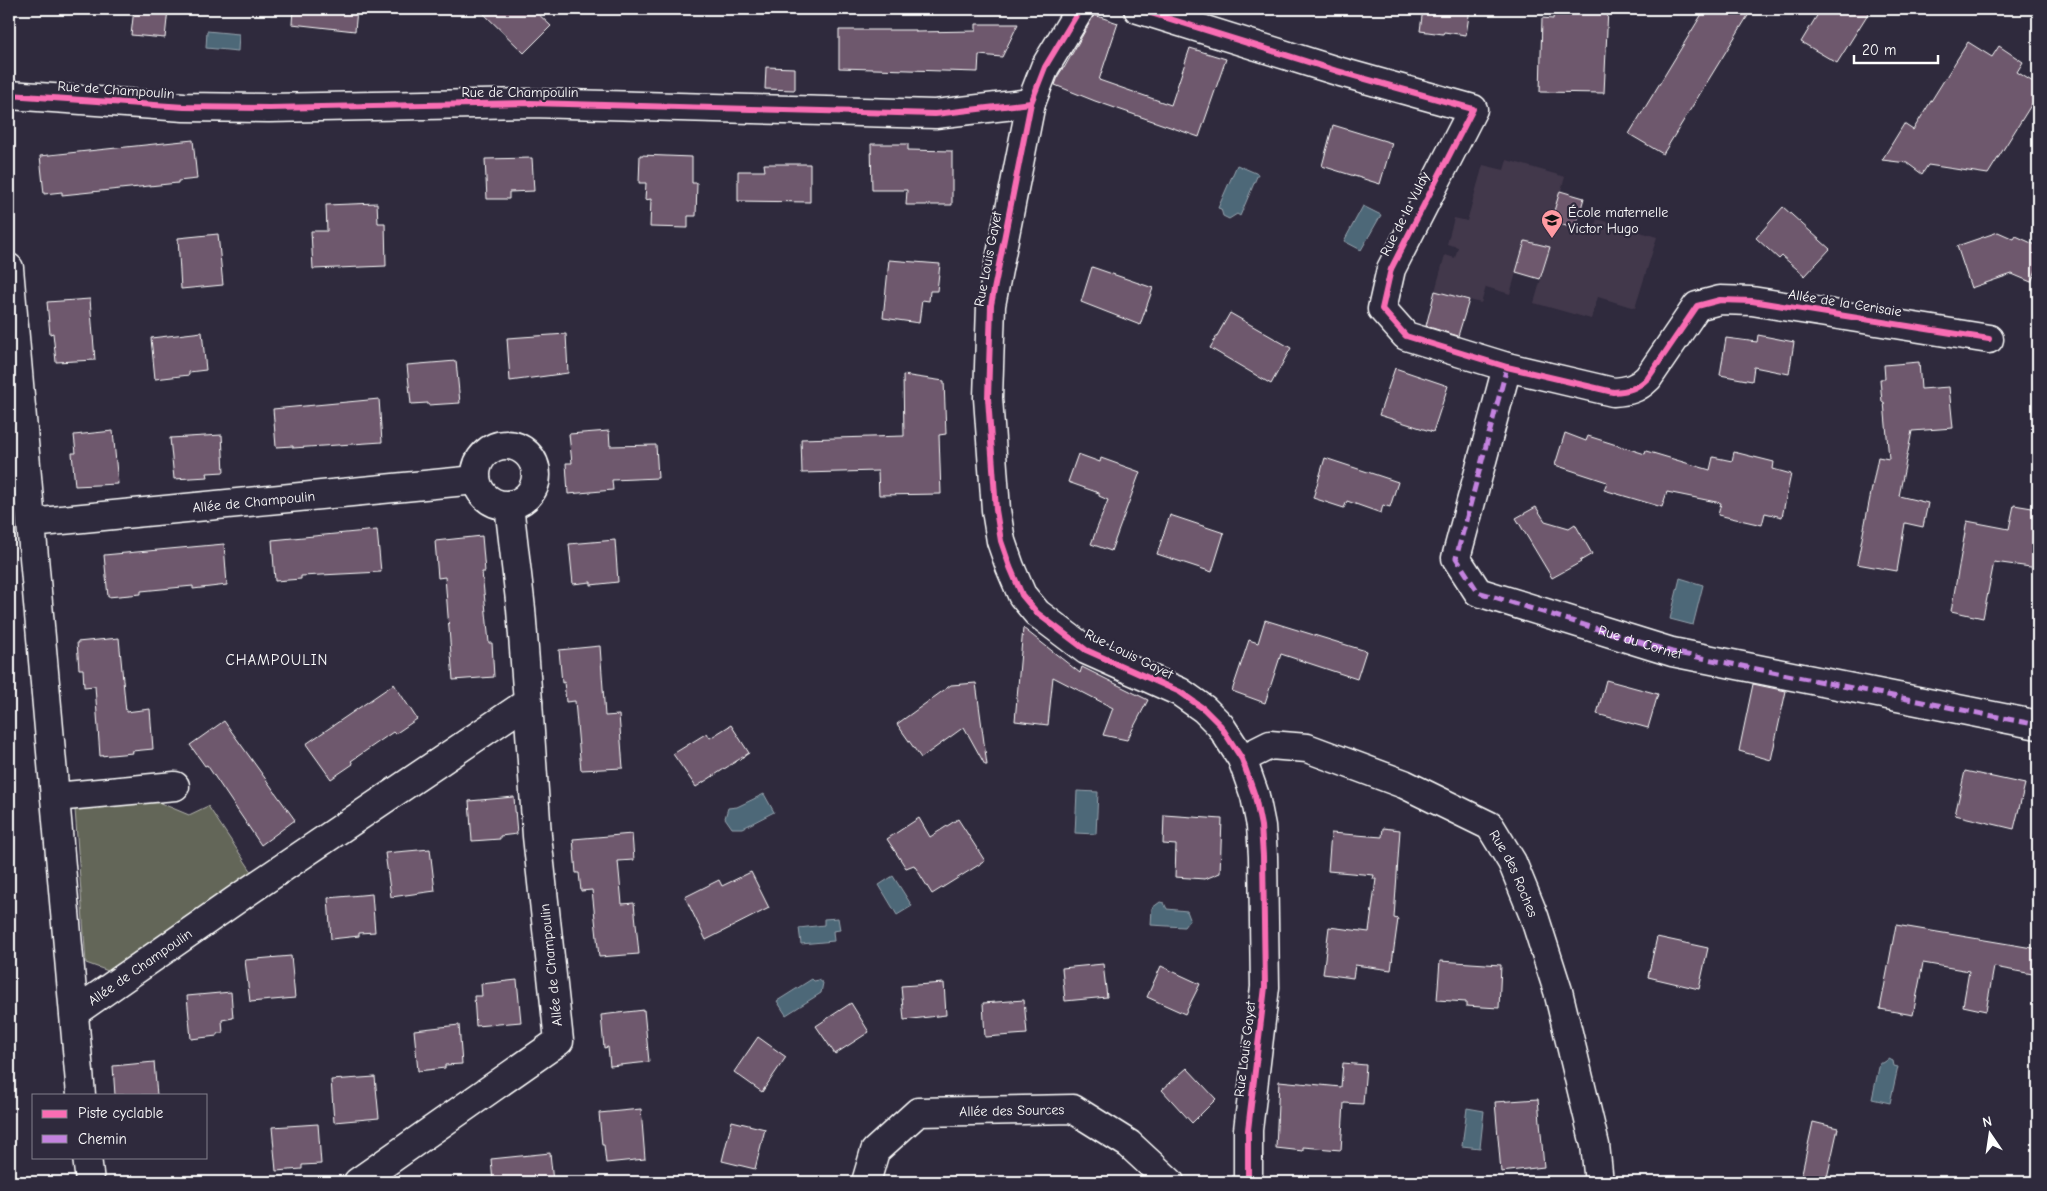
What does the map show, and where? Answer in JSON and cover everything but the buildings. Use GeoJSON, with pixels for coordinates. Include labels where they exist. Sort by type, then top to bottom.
{"type":"FeatureCollection","features":[{"type":"Feature","properties":{"kind":"street","name":"Rue Louis Gayet"},"geometry":{"type":"LineString","coordinates":[[1080,9],[1045,67],[1031,103],[991,305],[988,398],[996,510],[1001,541],[1022,595],[1037,613],[1086,650],[1180,692],[1204,709],[1220,725],[1242,759],[1255,796],[1261,826],[1265,987],[1248,1130],[1248,1182]]}},
{"type":"Feature","properties":{"kind":"street","name":"Rue de la Vuldy"},"geometry":{"type":"LineString","coordinates":[[1138,9],[1337,71],[1473,109],[1391,269],[1382,309],[1406,336],[1507,367],[1613,392],[1629,391],[1648,378],[1697,306]]}},
{"type":"Feature","properties":{"kind":"street","name":"Rue de Champoulin"},"geometry":{"type":"LineString","coordinates":[[9,95],[184,107],[269,108],[531,103],[935,114],[1031,103]]}},
{"type":"Feature","properties":{"kind":"street","name":"Allée de Champoulin"},"geometry":{"type":"LineString","coordinates":[[9,268],[81,1094]]}},
{"type":"Feature","properties":{"kind":"street","name":"Allée de la Cerisaie"},"geometry":{"type":"LineString","coordinates":[[1697,306],[1720,300],[1752,301],[1989,339]]}},
{"type":"Feature","properties":{"kind":"street","name":"Rue du Cornet"},"geometry":{"type":"LineString","coordinates":[[1507,367],[1456,558],[1478,592],[1672,652],[2038,725]]}},
{"type":"Feature","properties":{"kind":"street"},"geometry":{"type":"LineString","coordinates":[[495,446],[516,446],[532,458],[536,468],[533,488],[527,497],[519,503],[509,505],[491,501],[479,489],[476,480],[476,470],[480,460],[486,452],[495,446]]}},
{"type":"Feature","properties":{"kind":"street","name":"Allée de Champoulin"},"geometry":{"type":"LineString","coordinates":[[31,523],[476,480]]}},
{"type":"Feature","properties":{"kind":"street","name":"Allée de Champoulin"},"geometry":{"type":"LineString","coordinates":[[358,1182],[560,1041],[537,836],[521,609],[509,505]]}},
{"type":"Feature","properties":{"kind":"street","name":"Allée de Champoulin"},"geometry":{"type":"LineString","coordinates":[[75,1012],[250,890],[528,702]]}},
{"type":"Feature","properties":{"kind":"street","name":"Rue des Roches"},"geometry":{"type":"LineString","coordinates":[[1242,759],[1270,745],[1307,748],[1404,784],[1490,826],[1512,862],[1534,916],[1558,991],[1595,1145],[1598,1182]]}},
{"type":"Feature","properties":{"kind":"street"},"geometry":{"type":"LineString","coordinates":[[55,797],[175,786]]}},
{"type":"Feature","properties":{"kind":"street","name":"Allée des Sources"},"geometry":{"type":"LineString","coordinates":[[866,1182],[875,1151],[918,1112],[1073,1109],[1129,1144],[1170,1182]]}},
{"type":"Feature","properties":{"kind":"street"},"geometry":{"type":"LineString","coordinates":[[87,1158],[90,1182]]}},
{"type":"Feature","properties":{"kind":"shaded area","name":"École maternelle Victor Hugo"},"geometry":{"type":"Polygon","coordinates":[[[1507,160],[1565,177],[1552,221],[1592,234],[1597,219],[1657,237],[1635,308],[1598,297],[1591,319],[1534,303],[1550,248],[1525,241],[1510,294],[1486,287],[1481,303],[1435,291],[1445,255],[1455,258],[1458,247],[1447,244],[1454,218],[1467,221],[1483,165],[1504,170],[1507,160]]]}},
{"type":"Feature","properties":{"kind":"green space"},"geometry":{"type":"Polygon","coordinates":[[[146,797],[189,815],[208,806],[256,878],[111,972],[86,963],[75,809],[146,797]]]}},
{"type":"Feature","properties":{"kind":"water"},"geometry":{"type":"Polygon","coordinates":[[[207,31],[239,34],[238,51],[206,48],[207,31]]]}},
{"type":"Feature","properties":{"kind":"water"},"geometry":{"type":"Polygon","coordinates":[[[1237,165],[1258,174],[1240,216],[1237,214],[1229,219],[1223,216],[1221,209],[1218,208],[1237,165]]]}},
{"type":"Feature","properties":{"kind":"water"},"geometry":{"type":"Polygon","coordinates":[[[1363,206],[1381,215],[1361,250],[1344,241],[1363,206]]]}},
{"type":"Feature","properties":{"kind":"water"},"geometry":{"type":"Polygon","coordinates":[[[1680,578],[1703,585],[1693,625],[1670,619],[1680,578]]]}},
{"type":"Feature","properties":{"kind":"water"},"geometry":{"type":"Polygon","coordinates":[[[1077,791],[1098,792],[1096,834],[1075,833],[1077,791]]]}},
{"type":"Feature","properties":{"kind":"water"},"geometry":{"type":"Polygon","coordinates":[[[764,794],[774,812],[743,828],[732,828],[725,818],[728,808],[737,807],[764,794]]]}},
{"type":"Feature","properties":{"kind":"water"},"geometry":{"type":"Polygon","coordinates":[[[893,876],[912,906],[897,915],[879,885],[893,876]]]}},
{"type":"Feature","properties":{"kind":"water"},"geometry":{"type":"Polygon","coordinates":[[[1160,902],[1164,903],[1167,909],[1187,911],[1190,919],[1184,927],[1151,925],[1152,908],[1160,902]]]}},
{"type":"Feature","properties":{"kind":"water"},"geometry":{"type":"Polygon","coordinates":[[[838,918],[840,930],[833,931],[834,941],[801,944],[799,928],[824,925],[824,919],[838,918]]]}},
{"type":"Feature","properties":{"kind":"water"},"geometry":{"type":"Polygon","coordinates":[[[812,979],[823,983],[821,993],[786,1015],[777,1001],[812,979]]]}},
{"type":"Feature","properties":{"kind":"water"},"geometry":{"type":"Polygon","coordinates":[[[1889,1059],[1893,1061],[1894,1066],[1898,1067],[1890,1103],[1872,1099],[1880,1063],[1889,1059]]]}},
{"type":"Feature","properties":{"kind":"water"},"geometry":{"type":"Polygon","coordinates":[[[1467,1108],[1484,1111],[1480,1148],[1462,1146],[1467,1108]]]}},
{"type":"Feature","properties":{"kind":"marked path"},"geometry":{"type":"LineString","coordinates":[[1507,367],[1456,558],[1478,592],[1672,652],[2038,725]]}},
{"type":"Feature","properties":{"kind":"cycle path"},"geometry":{"type":"LineString","coordinates":[[1080,9],[1045,67],[1031,103],[991,305],[988,398],[996,510],[1001,541],[1010,567],[1022,595],[1037,613],[1086,650],[1180,692],[1204,709],[1220,725],[1242,759],[1255,796],[1261,826],[1265,987],[1248,1130],[1248,1182]]}},
{"type":"Feature","properties":{"kind":"cycle path"},"geometry":{"type":"LineString","coordinates":[[1138,9],[1337,71],[1473,109],[1391,269],[1382,309],[1406,336],[1507,367],[1613,392],[1632,389],[1644,382],[1697,306],[1720,300],[1752,301],[1989,339]]}},
{"type":"Feature","properties":{"kind":"cycle path"},"geometry":{"type":"LineString","coordinates":[[9,95],[184,107],[269,108],[531,103],[935,114],[1031,103]]}},
{"type":"Feature","properties":{"kind":"place","name":"École maternelle Victor Hugo"},"geometry":{"type":"Point","coordinates":[1552,239]}},
{"type":"Feature","properties":{"kind":"district","name":"CHAMPOULIN"},"geometry":{"type":"Point","coordinates":[277,660]}}]}
